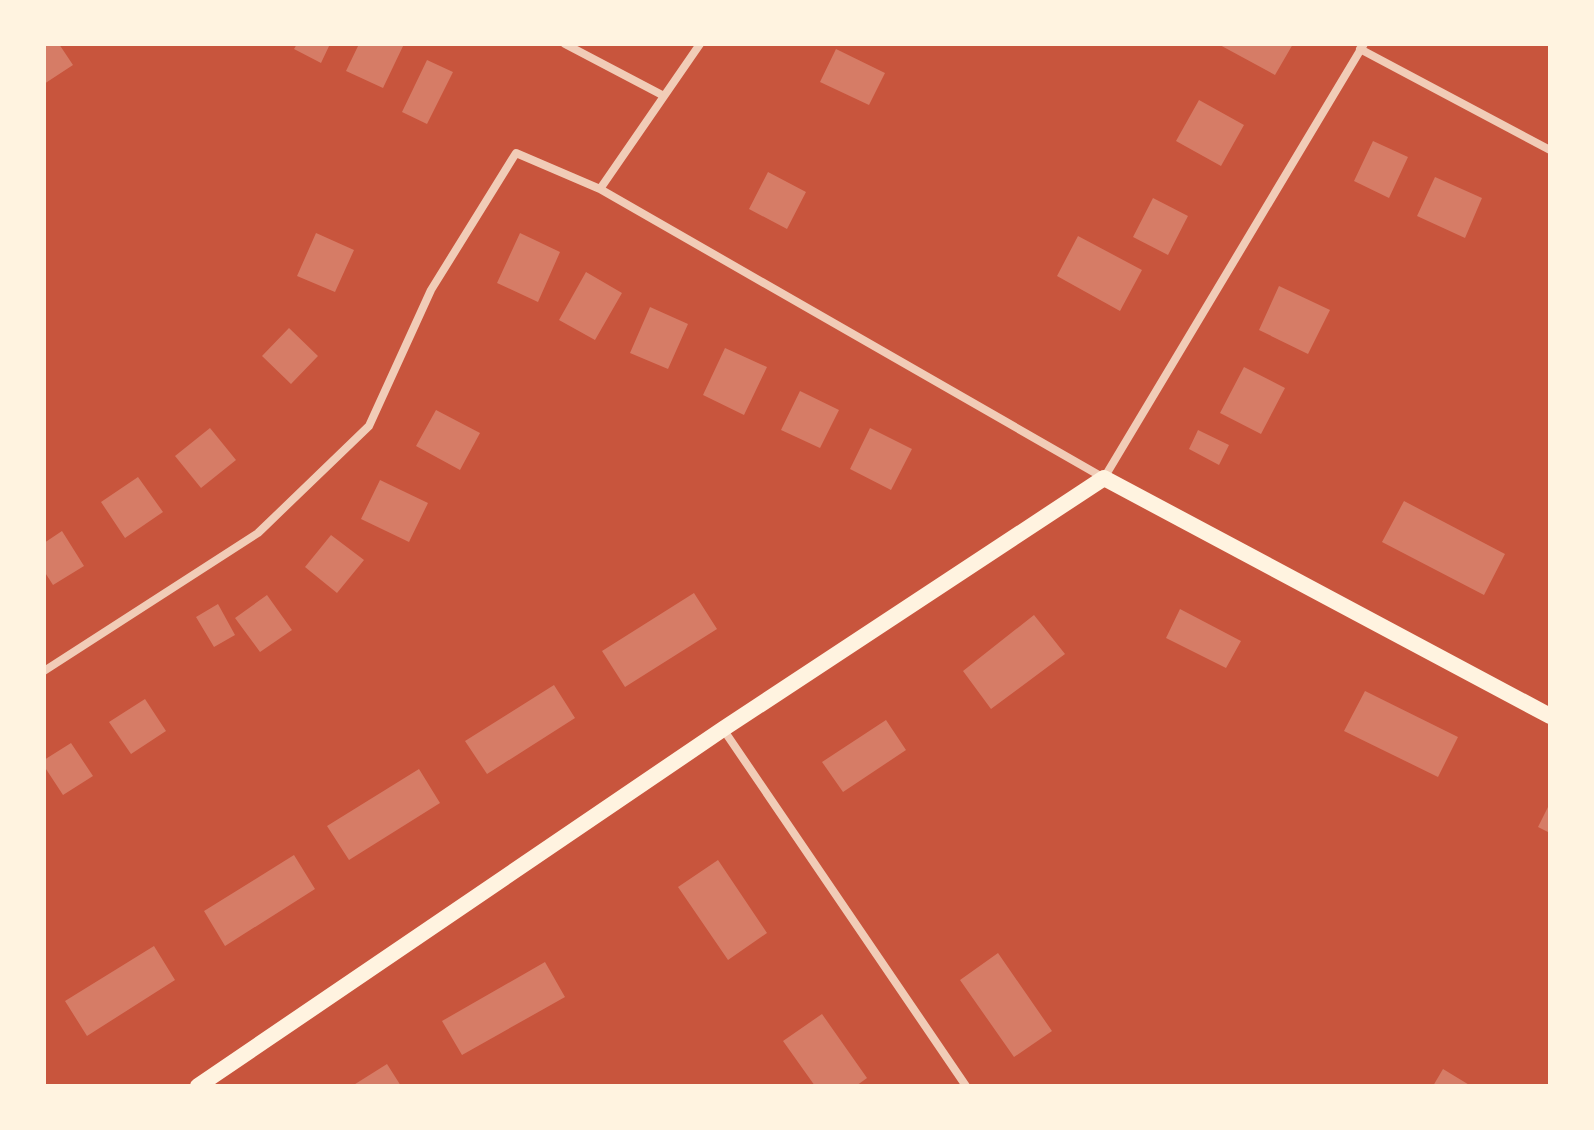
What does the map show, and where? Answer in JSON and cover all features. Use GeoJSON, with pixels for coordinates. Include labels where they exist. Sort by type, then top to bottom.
{"type":"FeatureCollection","features":[{"type":"Feature","properties":{"kind":"main road"},"geometry":{"type":"LineString","coordinates":[[198,1086],[723,729],[1104,478],[1550,716]]}},
{"type":"Feature","properties":{"kind":"street"},"geometry":{"type":"LineString","coordinates":[[565,44],[664,96]]}},
{"type":"Feature","properties":{"kind":"street"},"geometry":{"type":"LineString","coordinates":[[600,189],[700,44]]}},
{"type":"Feature","properties":{"kind":"street"},"geometry":{"type":"LineString","coordinates":[[44,671],[258,533],[369,426],[431,290],[516,153],[600,189],[1104,478],[1362,47],[1550,150]]}},
{"type":"Feature","properties":{"kind":"street"},"geometry":{"type":"LineString","coordinates":[[723,729],[966,1086]]}},
{"type":"Feature","properties":{"kind":"building"},"geometry":{"type":"Polygon","coordinates":[[[44,44],[59,44],[73,65],[44,84],[44,44]]]}},
{"type":"Feature","properties":{"kind":"building"},"geometry":{"type":"Polygon","coordinates":[[[297,44],[330,44],[321,63],[294,49],[297,44]]]}},
{"type":"Feature","properties":{"kind":"building"},"geometry":{"type":"Polygon","coordinates":[[[359,44],[404,44],[383,88],[346,71],[359,44]]]}},
{"type":"Feature","properties":{"kind":"building"},"geometry":{"type":"Polygon","coordinates":[[[1218,44],[1293,44],[1275,75],[1218,44]]]}},
{"type":"Feature","properties":{"kind":"building"},"geometry":{"type":"Polygon","coordinates":[[[836,49],[885,73],[869,105],[820,82],[836,49]]]}},
{"type":"Feature","properties":{"kind":"building"},"geometry":{"type":"Polygon","coordinates":[[[427,60],[453,72],[427,124],[402,112],[427,60]]]}},
{"type":"Feature","properties":{"kind":"building"},"geometry":{"type":"Polygon","coordinates":[[[1199,100],[1244,125],[1221,166],[1176,141],[1199,100]]]}},
{"type":"Feature","properties":{"kind":"building"},"geometry":{"type":"Polygon","coordinates":[[[1373,141],[1408,157],[1389,198],[1354,181],[1373,141]]]}},
{"type":"Feature","properties":{"kind":"building"},"geometry":{"type":"Polygon","coordinates":[[[768,172],[806,192],[787,229],[749,209],[768,172]]]}},
{"type":"Feature","properties":{"kind":"building"},"geometry":{"type":"Polygon","coordinates":[[[1435,177],[1482,198],[1465,238],[1417,216],[1435,177]]]}},
{"type":"Feature","properties":{"kind":"building"},"geometry":{"type":"Polygon","coordinates":[[[1153,198],[1188,216],[1168,255],[1133,237],[1153,198]]]}},
{"type":"Feature","properties":{"kind":"building"},"geometry":{"type":"Polygon","coordinates":[[[316,233],[354,250],[335,292],[297,276],[316,233]]]}},
{"type":"Feature","properties":{"kind":"building"},"geometry":{"type":"Polygon","coordinates":[[[520,233],[560,252],[538,302],[497,283],[520,233]]]}},
{"type":"Feature","properties":{"kind":"building"},"geometry":{"type":"Polygon","coordinates":[[[1078,236],[1142,270],[1120,311],[1057,276],[1078,236]]]}},
{"type":"Feature","properties":{"kind":"building"},"geometry":{"type":"Polygon","coordinates":[[[586,272],[622,293],[595,340],[559,320],[586,272]]]}},
{"type":"Feature","properties":{"kind":"building"},"geometry":{"type":"Polygon","coordinates":[[[1279,286],[1330,310],[1308,354],[1259,330],[1279,286]]]}},
{"type":"Feature","properties":{"kind":"building"},"geometry":{"type":"Polygon","coordinates":[[[650,307],[688,324],[668,369],[630,353],[650,307]]]}},
{"type":"Feature","properties":{"kind":"building"},"geometry":{"type":"Polygon","coordinates":[[[289,328],[318,356],[291,384],[262,356],[289,328]]]}},
{"type":"Feature","properties":{"kind":"building"},"geometry":{"type":"Polygon","coordinates":[[[725,348],[767,367],[744,415],[703,395],[725,348]]]}},
{"type":"Feature","properties":{"kind":"building"},"geometry":{"type":"Polygon","coordinates":[[[1244,367],[1285,388],[1261,434],[1220,413],[1244,367]]]}},
{"type":"Feature","properties":{"kind":"building"},"geometry":{"type":"Polygon","coordinates":[[[800,391],[839,410],[820,448],[781,430],[800,391]]]}},
{"type":"Feature","properties":{"kind":"building"},"geometry":{"type":"Polygon","coordinates":[[[436,410],[480,433],[460,470],[416,446],[436,410]]]}},
{"type":"Feature","properties":{"kind":"building"},"geometry":{"type":"Polygon","coordinates":[[[210,428],[236,460],[201,488],[175,456],[210,428]]]}},
{"type":"Feature","properties":{"kind":"building"},"geometry":{"type":"Polygon","coordinates":[[[870,428],[912,449],[891,490],[850,469],[870,428]]]}},
{"type":"Feature","properties":{"kind":"building"},"geometry":{"type":"Polygon","coordinates":[[[1198,430],[1229,445],[1219,465],[1189,449],[1198,430]]]}},
{"type":"Feature","properties":{"kind":"building"},"geometry":{"type":"Polygon","coordinates":[[[138,477],[163,512],[125,538],[101,502],[138,477]]]}},
{"type":"Feature","properties":{"kind":"building"},"geometry":{"type":"Polygon","coordinates":[[[380,480],[428,503],[409,542],[361,519],[380,480]]]}},
{"type":"Feature","properties":{"kind":"building"},"geometry":{"type":"Polygon","coordinates":[[[1404,501],[1505,554],[1484,595],[1382,542],[1404,501]]]}},
{"type":"Feature","properties":{"kind":"building"},"geometry":{"type":"Polygon","coordinates":[[[62,531],[84,566],[53,585],[44,571],[44,543],[62,531]]]}},
{"type":"Feature","properties":{"kind":"building"},"geometry":{"type":"Polygon","coordinates":[[[331,535],[364,560],[337,593],[305,567],[331,535]]]}},
{"type":"Feature","properties":{"kind":"building"},"geometry":{"type":"Polygon","coordinates":[[[694,593],[717,629],[625,687],[602,651],[694,593]]]}},
{"type":"Feature","properties":{"kind":"building"},"geometry":{"type":"Polygon","coordinates":[[[267,595],[292,630],[260,652],[235,618],[267,595]]]}},
{"type":"Feature","properties":{"kind":"building"},"geometry":{"type":"Polygon","coordinates":[[[218,604],[235,635],[214,647],[196,617],[218,604]]]}},
{"type":"Feature","properties":{"kind":"building"},"geometry":{"type":"Polygon","coordinates":[[[1180,609],[1241,641],[1226,668],[1166,638],[1180,609]]]}},
{"type":"Feature","properties":{"kind":"building"},"geometry":{"type":"Polygon","coordinates":[[[1034,615],[1065,654],[991,709],[963,671],[1034,615]]]}},
{"type":"Feature","properties":{"kind":"building"},"geometry":{"type":"Polygon","coordinates":[[[554,685],[575,718],[487,774],[465,741],[554,685]]]}},
{"type":"Feature","properties":{"kind":"building"},"geometry":{"type":"Polygon","coordinates":[[[1365,691],[1458,737],[1438,777],[1344,731],[1365,691]]]}},
{"type":"Feature","properties":{"kind":"building"},"geometry":{"type":"Polygon","coordinates":[[[145,699],[166,731],[131,754],[109,722],[145,699]]]}},
{"type":"Feature","properties":{"kind":"building"},"geometry":{"type":"Polygon","coordinates":[[[886,720],[906,750],[843,792],[822,762],[886,720]]]}},
{"type":"Feature","properties":{"kind":"building"},"geometry":{"type":"Polygon","coordinates":[[[71,743],[93,776],[63,795],[44,766],[44,760],[71,743]]]}},
{"type":"Feature","properties":{"kind":"building"},"geometry":{"type":"Polygon","coordinates":[[[419,769],[440,803],[349,860],[327,826],[419,769]]]}},
{"type":"Feature","properties":{"kind":"building"},"geometry":{"type":"Polygon","coordinates":[[[1550,803],[1550,833],[1538,827],[1550,803]]]}},
{"type":"Feature","properties":{"kind":"building"},"geometry":{"type":"Polygon","coordinates":[[[294,855],[315,889],[225,946],[204,911],[294,855]]]}},
{"type":"Feature","properties":{"kind":"building"},"geometry":{"type":"Polygon","coordinates":[[[718,860],[767,933],[728,960],[678,887],[718,860]]]}},
{"type":"Feature","properties":{"kind":"building"},"geometry":{"type":"Polygon","coordinates":[[[154,946],[175,980],[87,1036],[65,1001],[154,946]]]}},
{"type":"Feature","properties":{"kind":"building"},"geometry":{"type":"Polygon","coordinates":[[[998,953],[1052,1031],[1014,1057],[960,980],[998,953]]]}},
{"type":"Feature","properties":{"kind":"building"},"geometry":{"type":"Polygon","coordinates":[[[545,962],[565,997],[462,1055],[442,1021],[545,962]]]}},
{"type":"Feature","properties":{"kind":"building"},"geometry":{"type":"Polygon","coordinates":[[[822,1014],[867,1078],[856,1086],[815,1086],[783,1041],[822,1014]]]}},
{"type":"Feature","properties":{"kind":"building"},"geometry":{"type":"Polygon","coordinates":[[[387,1064],[401,1086],[352,1086],[387,1064]]]}},
{"type":"Feature","properties":{"kind":"building"},"geometry":{"type":"Polygon","coordinates":[[[1443,1069],[1471,1086],[1433,1086],[1443,1069]]]}}]}
